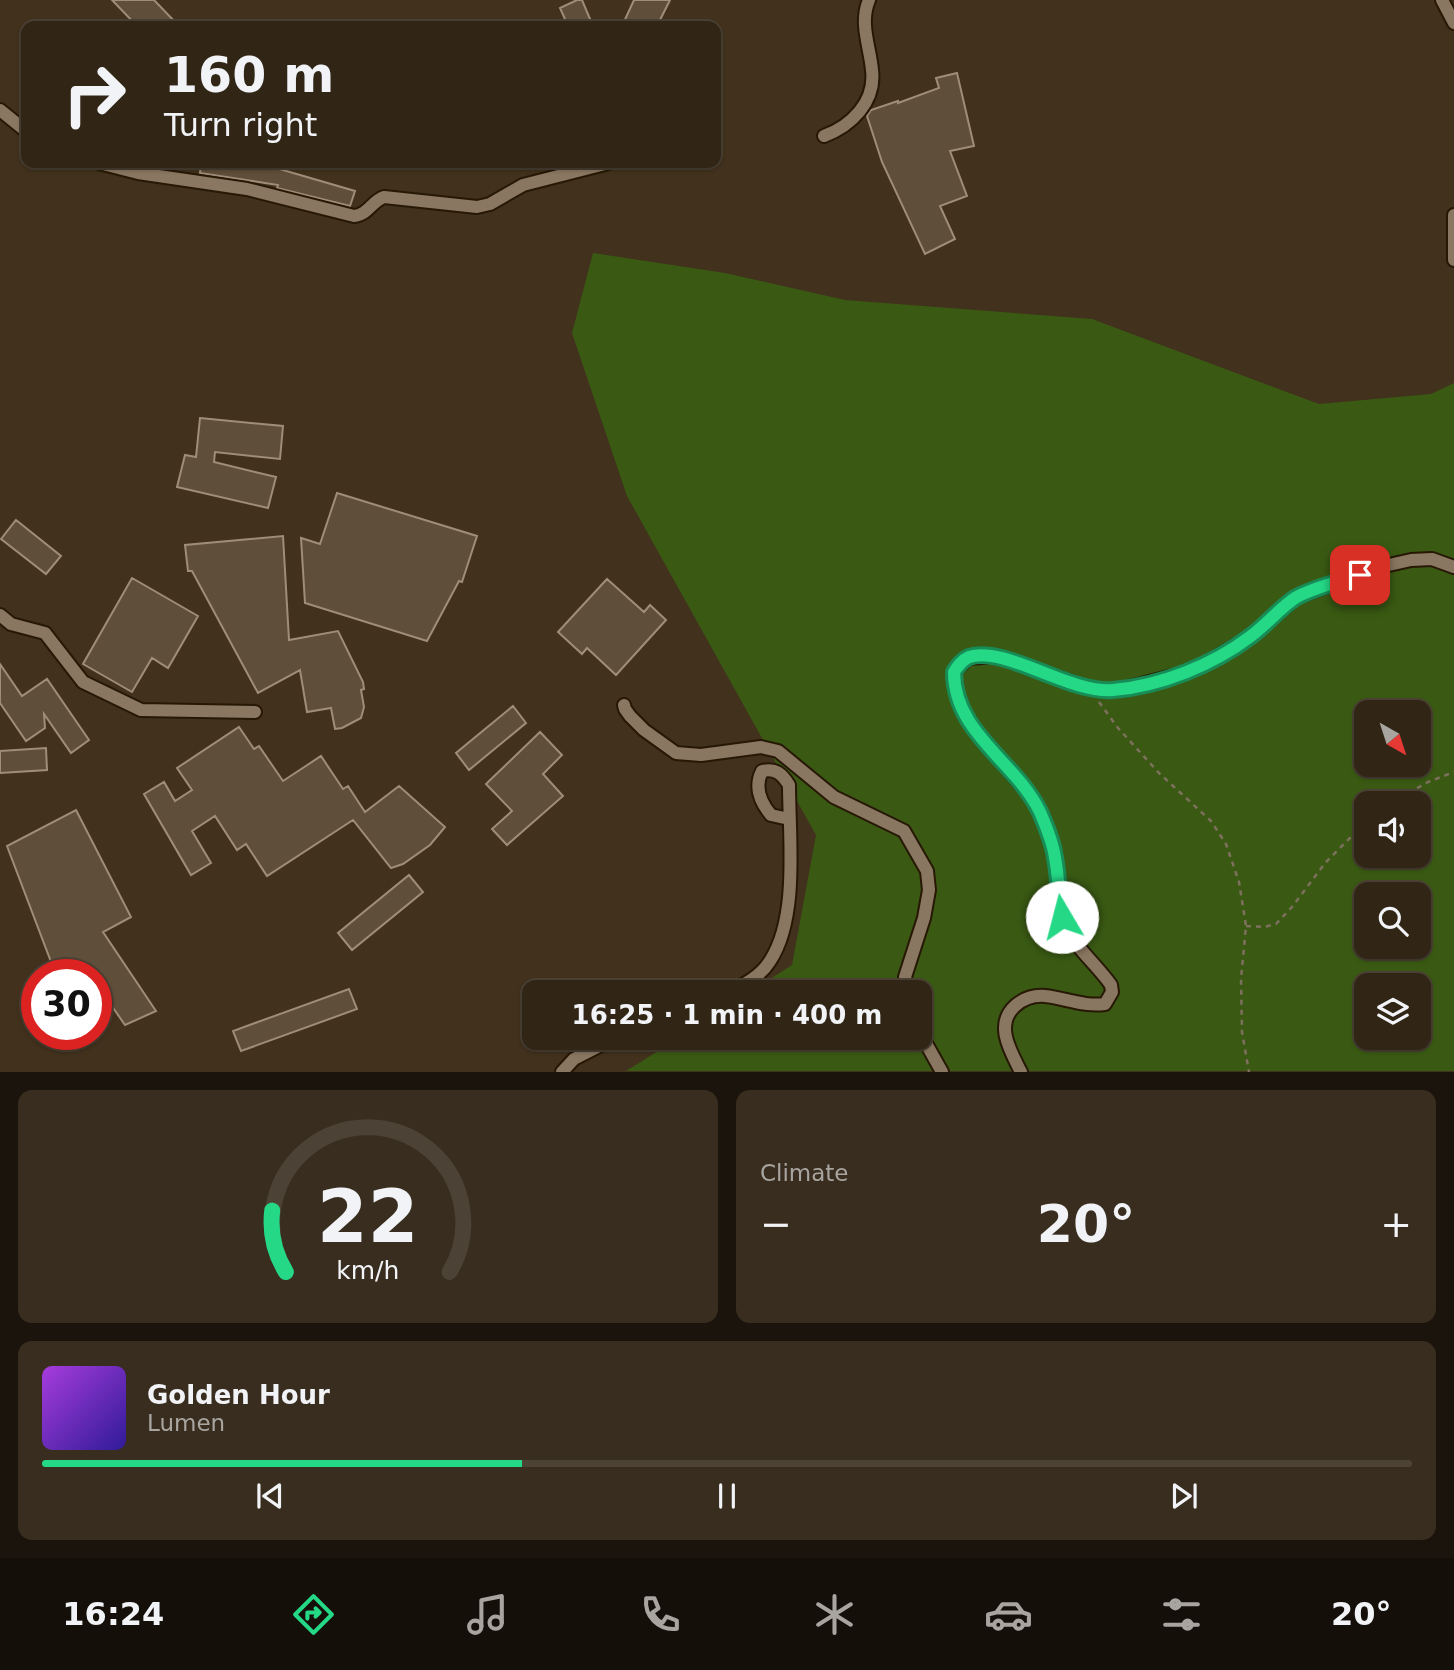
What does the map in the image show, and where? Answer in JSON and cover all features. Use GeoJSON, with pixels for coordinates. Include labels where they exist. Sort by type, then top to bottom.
{"type":"FeatureCollection","features":[{"type":"Feature","properties":{"kind":"street"},"geometry":{"type":"LineString","coordinates":[[824,136],[855,118],[869,93],[873,73],[864,23],[869,0]]}},
{"type":"Feature","properties":{"kind":"street"},"geometry":{"type":"LineString","coordinates":[[1442,0],[1454,23]]}},
{"type":"Feature","properties":{"kind":"street"},"geometry":{"type":"LineString","coordinates":[[0,110],[21,127]]}},
{"type":"Feature","properties":{"kind":"street"},"geometry":{"type":"LineString","coordinates":[[118,168],[247,190],[354,216],[364,214],[380,198],[388,197],[478,207],[490,204],[523,185],[589,168]]}},
{"type":"Feature","properties":{"kind":"street"},"geometry":{"type":"LineString","coordinates":[[1454,215],[1454,260]]}},
{"type":"Feature","properties":{"kind":"street"},"geometry":{"type":"LineString","coordinates":[[1021,1072],[1004,1034],[1010,1011],[1020,1001],[1031,996],[1045,996],[1088,1005],[1105,1004],[1112,992],[1111,985],[1079,947],[1062,917],[1056,858],[1038,808],[1024,788],[985,745],[957,699],[954,672],[968,658],[996,656],[1089,688],[1111,691],[1154,682],[1188,672],[1249,638],[1297,597],[1380,567],[1411,560],[1432,559],[1454,567]]}},
{"type":"Feature","properties":{"kind":"street"},"geometry":{"type":"LineString","coordinates":[[0,615],[11,624],[45,633],[83,682],[141,710],[255,712]]}},
{"type":"Feature","properties":{"kind":"street"},"geometry":{"type":"LineString","coordinates":[[625,705],[630,716],[644,730],[676,753],[701,755],[761,747],[778,751],[834,797],[904,831],[927,871],[929,890],[924,918],[906,980]]}},
{"type":"Feature","properties":{"kind":"street"},"geometry":{"type":"LineString","coordinates":[[748,980],[769,963],[780,942],[789,910],[789,820]]}},
{"type":"Feature","properties":{"kind":"street"},"geometry":{"type":"LineString","coordinates":[[562,1072],[574,1059],[592,1050]]}},
{"type":"Feature","properties":{"kind":"street"},"geometry":{"type":"LineString","coordinates":[[930,1050],[942,1072]]}},
{"type":"Feature","properties":{"kind":"path"},"geometry":{"type":"LineString","coordinates":[[1089,688],[1118,728],[1159,773],[1211,821],[1226,844],[1239,882],[1246,926],[1241,978],[1242,1032],[1250,1072]]}},
{"type":"Feature","properties":{"kind":"path"},"geometry":{"type":"LineString","coordinates":[[1412,791],[1454,772]]}},
{"type":"Feature","properties":{"kind":"path"},"geometry":{"type":"LineString","coordinates":[[1246,926],[1265,927],[1276,924],[1326,862],[1354,834]]}},
{"type":"Feature","properties":{"kind":"green space"},"geometry":{"type":"Polygon","coordinates":[[[593,253],[725,273],[845,300],[1092,319],[1319,404],[1431,394],[1454,383],[1454,1071],[626,1071],[660,1050],[932,1050],[932,980],[769,980],[792,965],[816,835],[627,496],[572,333],[593,253]]]}},
{"type":"Feature","properties":{"kind":"building"},"geometry":{"type":"Polygon","coordinates":[[[112,0],[154,0],[174,21],[132,21],[112,0]]]}},
{"type":"Feature","properties":{"kind":"building"},"geometry":{"type":"Polygon","coordinates":[[[582,0],[591,21],[566,21],[560,8],[582,0]]]}},
{"type":"Feature","properties":{"kind":"building"},"geometry":{"type":"Polygon","coordinates":[[[634,0],[670,0],[660,21],[624,21],[634,0]]]}},
{"type":"Feature","properties":{"kind":"building"},"geometry":{"type":"Polygon","coordinates":[[[957,73],[974,146],[950,151],[967,196],[940,206],[955,239],[925,254],[882,162],[867,116],[871,110],[939,88],[936,78],[957,73]]]}},
{"type":"Feature","properties":{"kind":"building"},"geometry":{"type":"Polygon","coordinates":[[[200,168],[276,168],[355,191],[350,206],[277,188],[278,185],[200,173],[200,168]]]}},
{"type":"Feature","properties":{"kind":"building"},"geometry":{"type":"Polygon","coordinates":[[[200,418],[283,426],[280,459],[215,452],[214,462],[276,477],[268,508],[177,487],[185,455],[196,457],[200,418]]]}},
{"type":"Feature","properties":{"kind":"building"},"geometry":{"type":"Polygon","coordinates":[[[337,493],[477,536],[462,582],[459,581],[427,641],[305,603],[301,538],[320,544],[337,493]]]}},
{"type":"Feature","properties":{"kind":"building"},"geometry":{"type":"Polygon","coordinates":[[[16,520],[61,556],[46,574],[1,539],[16,520]]]}},
{"type":"Feature","properties":{"kind":"building"},"geometry":{"type":"Polygon","coordinates":[[[283,536],[289,640],[338,631],[363,682],[364,689],[361,690],[364,707],[361,718],[342,728],[335,729],[331,708],[307,712],[300,670],[258,693],[192,571],[188,571],[185,545],[283,536]]]}},
{"type":"Feature","properties":{"kind":"building"},"geometry":{"type":"Polygon","coordinates":[[[132,578],[198,616],[168,668],[152,658],[132,692],[83,664],[132,578]]]}},
{"type":"Feature","properties":{"kind":"building"},"geometry":{"type":"Polygon","coordinates":[[[607,579],[644,612],[650,605],[666,620],[616,675],[587,648],[582,654],[558,632],[607,579]]]}},
{"type":"Feature","properties":{"kind":"building"},"geometry":{"type":"Polygon","coordinates":[[[0,664],[22,696],[47,679],[89,740],[71,753],[44,714],[45,728],[26,741],[0,703],[0,664]]]}},
{"type":"Feature","properties":{"kind":"building"},"geometry":{"type":"Polygon","coordinates":[[[513,706],[526,723],[469,770],[456,753],[513,706]]]}},
{"type":"Feature","properties":{"kind":"building"},"geometry":{"type":"Polygon","coordinates":[[[239,727],[254,749],[259,746],[283,781],[321,756],[343,789],[348,786],[365,812],[399,786],[445,827],[430,845],[403,864],[391,868],[353,820],[267,876],[246,844],[237,850],[215,816],[192,831],[211,863],[191,875],[144,794],[164,782],[175,801],[192,790],[177,768],[239,727]]]}},
{"type":"Feature","properties":{"kind":"building"},"geometry":{"type":"Polygon","coordinates":[[[540,732],[562,755],[543,774],[563,796],[507,845],[492,829],[512,811],[486,784],[540,732]]]}},
{"type":"Feature","properties":{"kind":"building"},"geometry":{"type":"Polygon","coordinates":[[[46,748],[47,770],[0,773],[0,751],[46,748]]]}},
{"type":"Feature","properties":{"kind":"building"},"geometry":{"type":"Polygon","coordinates":[[[76,810],[131,917],[103,932],[156,1011],[125,1025],[112,1006],[112,959],[50,959],[7,846],[76,810]]]}},
{"type":"Feature","properties":{"kind":"building"},"geometry":{"type":"Polygon","coordinates":[[[409,875],[423,892],[352,950],[338,933],[409,875]]]}},
{"type":"Feature","properties":{"kind":"building"},"geometry":{"type":"Polygon","coordinates":[[[349,989],[357,1009],[241,1051],[233,1031],[349,989]]]}},
{"type":"Feature","properties":{"kind":"route"},"geometry":{"type":"LineString","coordinates":[[1062,917],[1058,901],[1056,858],[1049,833],[1038,808],[1024,788],[985,745],[957,699],[954,672],[960,663],[981,655],[996,656],[1061,680],[1111,691],[1154,682],[1188,672],[1232,649],[1297,597],[1360,575]]}}]}
